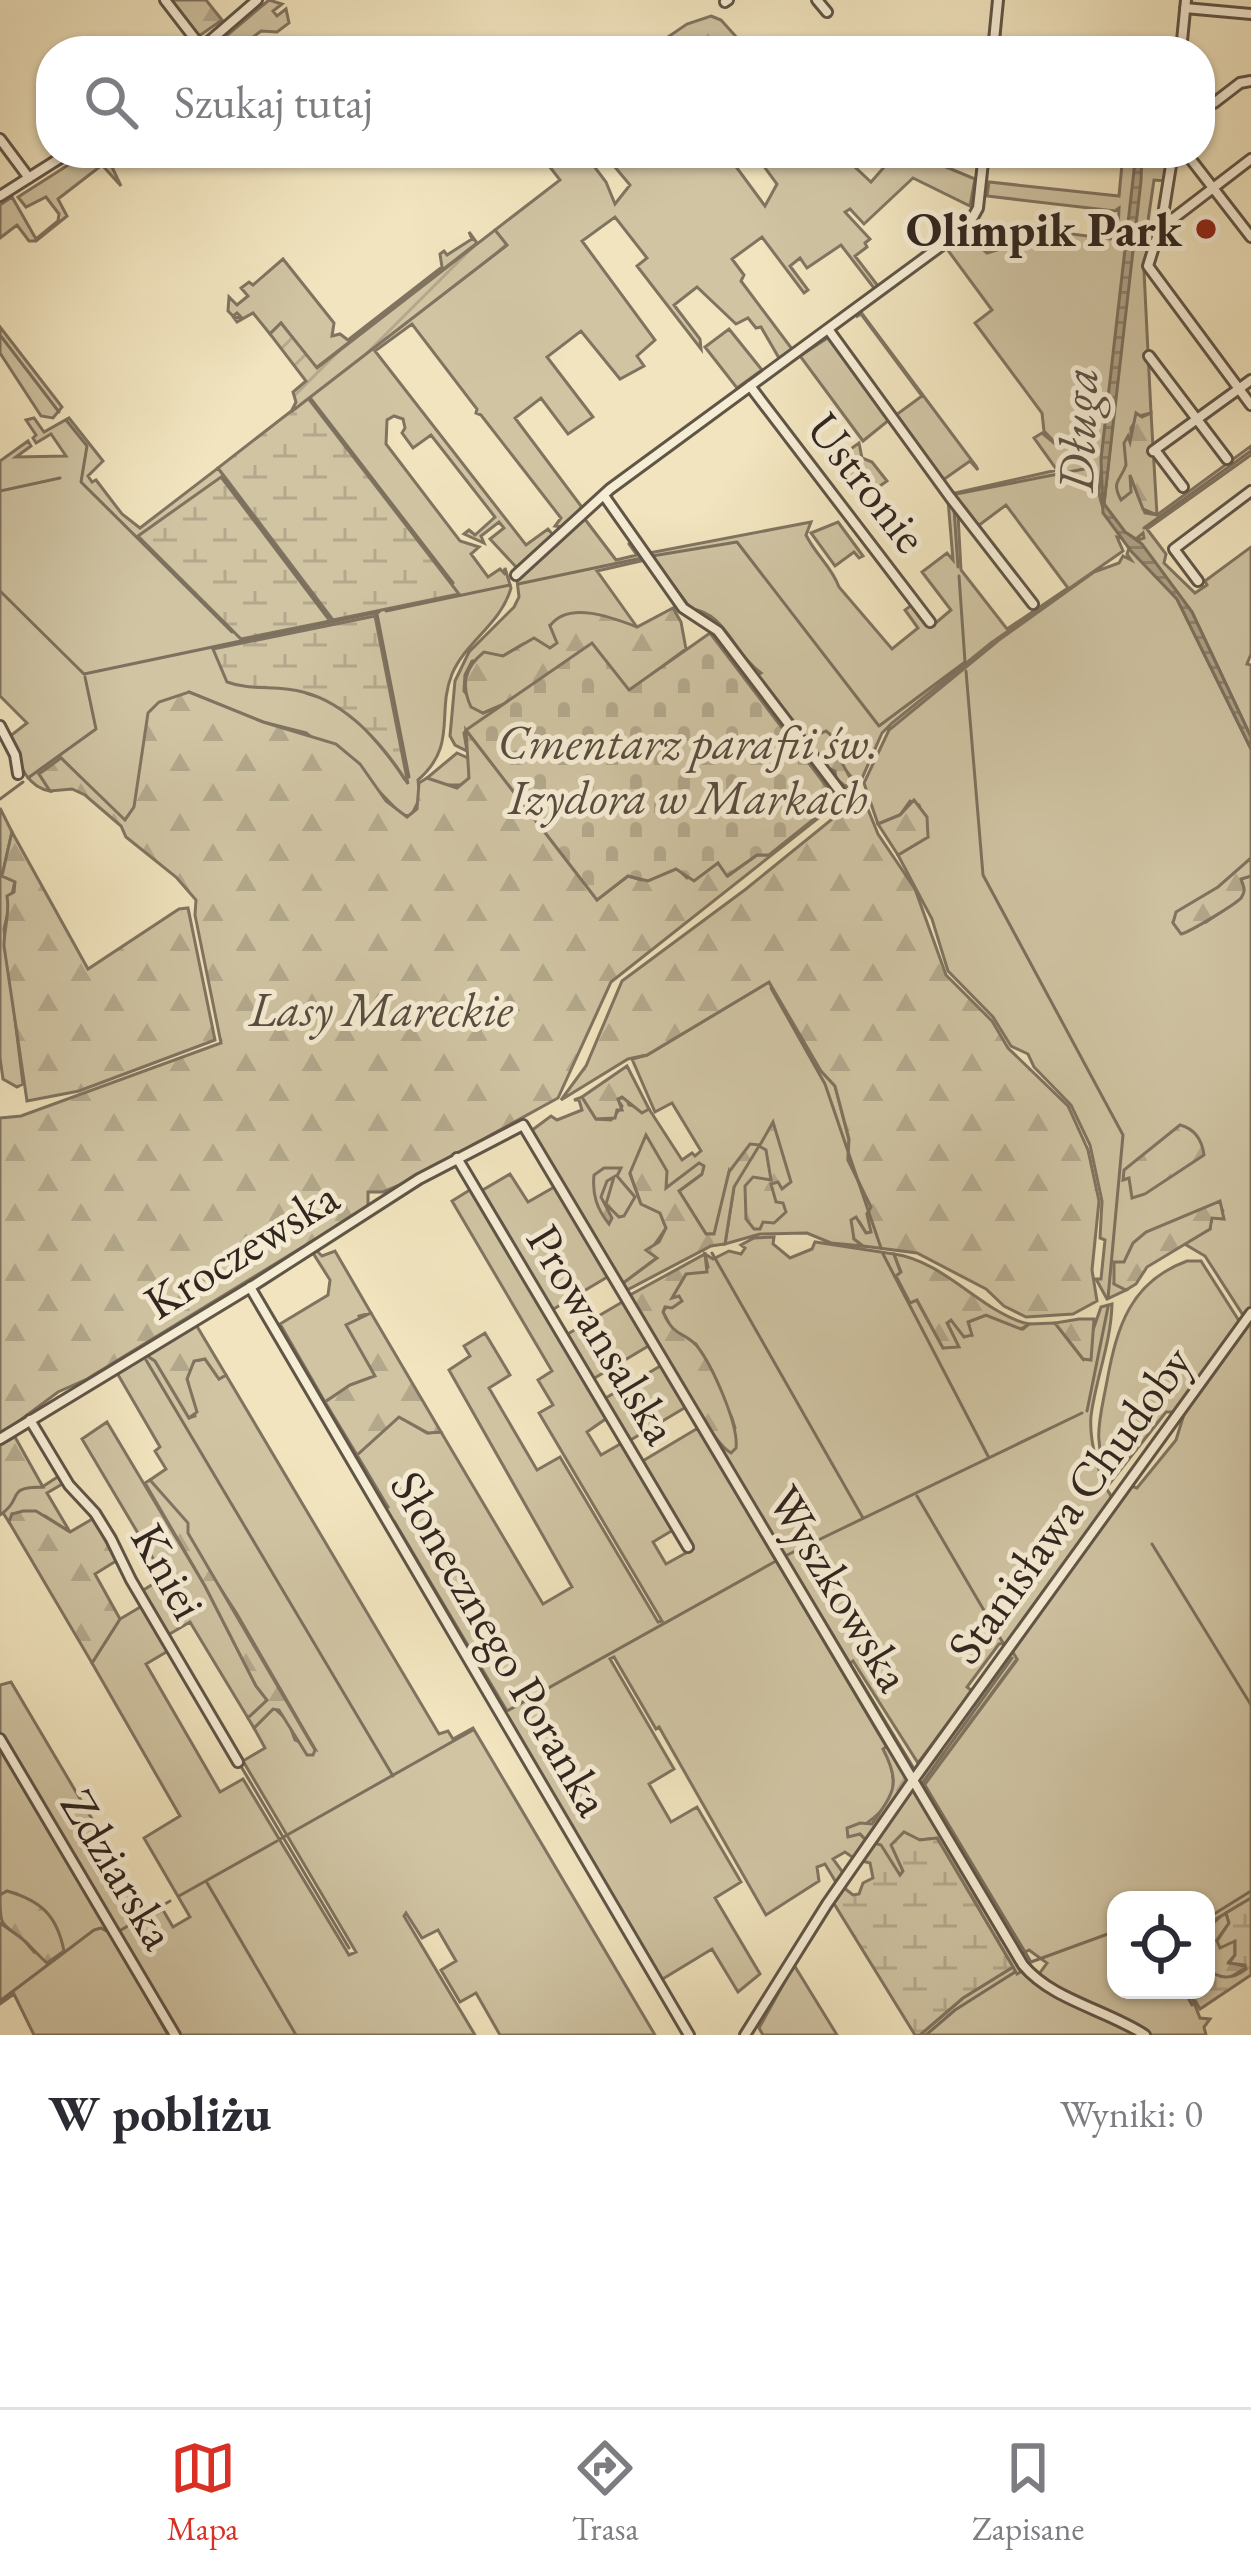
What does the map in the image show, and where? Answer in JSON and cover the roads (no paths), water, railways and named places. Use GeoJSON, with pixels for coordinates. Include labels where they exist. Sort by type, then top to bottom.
{"type":"FeatureCollection","features":[{"type":"Feature","properties":{"kind":"street"},"geometry":{"type":"LineString","coordinates":[[165,0],[191,36]]}},
{"type":"Feature","properties":{"kind":"street"},"geometry":{"type":"LineString","coordinates":[[215,36],[257,0]]}},
{"type":"Feature","properties":{"kind":"street"},"geometry":{"type":"LineString","coordinates":[[817,0],[826,12]]}},
{"type":"Feature","properties":{"kind":"street"},"geometry":{"type":"LineString","coordinates":[[994,36],[998,0]]}},
{"type":"Feature","properties":{"kind":"street"},"geometry":{"type":"LineString","coordinates":[[1182,36],[1185,4],[1251,14]]}},
{"type":"Feature","properties":{"kind":"street"},"geometry":{"type":"LineString","coordinates":[[1215,103],[1240,83],[1251,81]]}},
{"type":"Feature","properties":{"kind":"street"},"geometry":{"type":"LineString","coordinates":[[0,139],[29,178]]}},
{"type":"Feature","properties":{"kind":"street"},"geometry":{"type":"LineString","coordinates":[[1162,221],[1174,218],[1251,159]]}},
{"type":"Feature","properties":{"kind":"street"},"geometry":{"type":"LineString","coordinates":[[0,196],[45,168]]}},
{"type":"Feature","properties":{"kind":"street"},"geometry":{"type":"LineString","coordinates":[[516,575],[605,496],[972,222],[983,168]]}},
{"type":"Feature","properties":{"kind":"street"},"geometry":{"type":"LineString","coordinates":[[1171,168],[1162,221],[1148,262],[1150,271],[1251,404]]}},
{"type":"Feature","properties":{"kind":"street"},"geometry":{"type":"LineString","coordinates":[[1198,168],[1251,237]]}},
{"type":"Feature","properties":{"kind":"street"},"geometry":{"type":"LineString","coordinates":[[828,329],[1034,604]]}},
{"type":"Feature","properties":{"kind":"street"},"geometry":{"type":"LineString","coordinates":[[1149,356],[1227,459]]}},
{"type":"Feature","properties":{"kind":"street"},"geometry":{"type":"LineString","coordinates":[[1183,487],[1154,450],[1251,380]]}},
{"type":"Feature","properties":{"kind":"street","name":"Ustronie"},"geometry":{"type":"LineString","coordinates":[[750,386],[930,622]]}},
{"type":"Feature","properties":{"kind":"street"},"geometry":{"type":"LineString","coordinates":[[1198,581],[1174,549],[1251,491]]}},
{"type":"Feature","properties":{"kind":"street"},"geometry":{"type":"LineString","coordinates":[[605,496],[683,608],[718,631],[842,794]]}},
{"type":"Feature","properties":{"kind":"street"},"geometry":{"type":"LineString","coordinates":[[0,726],[15,755],[18,774]]}},
{"type":"Feature","properties":{"kind":"street","name":"Kroczewska"},"geometry":{"type":"LineString","coordinates":[[0,1439],[457,1158],[523,1125]]}},
{"type":"Feature","properties":{"kind":"street","name":"Wyszkowska"},"geometry":{"type":"LineString","coordinates":[[523,1125],[1027,1971],[1145,2035]]}},
{"type":"Feature","properties":{"kind":"street","name":"Prowansalska"},"geometry":{"type":"LineString","coordinates":[[457,1158],[688,1547]]}},
{"type":"Feature","properties":{"kind":"street","name":"Słonecznego Poranka"},"geometry":{"type":"LineString","coordinates":[[250,1287],[689,2035]]}},
{"type":"Feature","properties":{"kind":"street","name":"Stanisława Chudoby"},"geometry":{"type":"LineString","coordinates":[[751,2032],[827,1904],[1251,1313]]}},
{"type":"Feature","properties":{"kind":"street","name":"Kniei"},"geometry":{"type":"LineString","coordinates":[[30,1420],[70,1485],[108,1533],[238,1762]]}},
{"type":"Feature","properties":{"kind":"street","name":"Zdziarska"},"geometry":{"type":"LineString","coordinates":[[0,1739],[175,2035]]}},
{"type":"Feature","properties":{"kind":"waterway"},"geometry":{"type":"LineString","coordinates":[[0,335],[59,412]]}},
{"type":"Feature","properties":{"kind":"waterway"},"geometry":{"type":"LineString","coordinates":[[311,399],[453,583]]}},
{"type":"Feature","properties":{"kind":"waterway"},"geometry":{"type":"LineString","coordinates":[[66,420],[87,446],[81,482],[232,632]]}},
{"type":"Feature","properties":{"kind":"waterway"},"geometry":{"type":"LineString","coordinates":[[1144,528],[1251,451]]}},
{"type":"Feature","properties":{"kind":"waterway","name":"Długa"},"geometry":{"type":"LineString","coordinates":[[954,499],[956,494],[1084,469]]}},
{"type":"Feature","properties":{"kind":"waterway"},"geometry":{"type":"LineString","coordinates":[[0,491],[60,478]]}},
{"type":"Feature","properties":{"kind":"waterway"},"geometry":{"type":"LineString","coordinates":[[225,480],[327,616]]}},
{"type":"Feature","properties":{"kind":"waterway"},"geometry":{"type":"LineString","coordinates":[[954,509],[958,567]]}},
{"type":"Feature","properties":{"kind":"waterway"},"geometry":{"type":"LineString","coordinates":[[652,556],[737,542],[879,726],[965,662]]}},
{"type":"Feature","properties":{"kind":"waterway"},"geometry":{"type":"LineString","coordinates":[[518,584],[642,558]]}},
{"type":"Feature","properties":{"kind":"waterway"},"geometry":{"type":"LineString","coordinates":[[959,576],[965,662]]}},
{"type":"Feature","properties":{"kind":"waterway"},"geometry":{"type":"LineString","coordinates":[[386,611],[510,585]]}},
{"type":"Feature","properties":{"kind":"waterway"},"geometry":{"type":"LineString","coordinates":[[0,591],[84,674],[379,612]]}},
{"type":"Feature","properties":{"kind":"waterway"},"geometry":{"type":"LineString","coordinates":[[377,614],[409,777]]}},
{"type":"Feature","properties":{"kind":"waterway"},"geometry":{"type":"LineString","coordinates":[[966,671],[983,875],[1123,1135],[1108,1298]]}},
{"type":"Feature","properties":{"kind":"waterway"},"geometry":{"type":"LineString","coordinates":[[28,778],[96,729],[85,677]]}},
{"type":"Feature","properties":{"kind":"waterway"},"geometry":{"type":"LineString","coordinates":[[0,799],[23,782]]}},
{"type":"Feature","properties":{"kind":"waterway"},"geometry":{"type":"LineString","coordinates":[[771,988],[825,1084],[881,1248]]}},
{"type":"Feature","properties":{"kind":"waterway"},"geometry":{"type":"LineString","coordinates":[[712,1253],[863,1518]]}},
{"type":"Feature","properties":{"kind":"waterway"},"geometry":{"type":"LineString","coordinates":[[883,1254],[988,1456]]}},
{"type":"Feature","properties":{"kind":"waterway"},"geometry":{"type":"LineString","coordinates":[[1087,1411],[1108,1307]]}},
{"type":"Feature","properties":{"kind":"waterway"},"geometry":{"type":"LineString","coordinates":[[146,1360],[393,1776]]}},
{"type":"Feature","properties":{"kind":"waterway"},"geometry":{"type":"LineString","coordinates":[[783,1557],[1082,1413]]}},
{"type":"Feature","properties":{"kind":"waterway"},"geometry":{"type":"LineString","coordinates":[[917,1496],[1006,1648]]}},
{"type":"Feature","properties":{"kind":"waterway"},"geometry":{"type":"LineString","coordinates":[[394,1521],[507,1711],[776,1561]]}},
{"type":"Feature","properties":{"kind":"waterway"},"geometry":{"type":"LineString","coordinates":[[1152,1544],[1251,1705]]}},
{"type":"Feature","properties":{"kind":"waterway"},"geometry":{"type":"LineString","coordinates":[[786,1558],[913,1767]]}},
{"type":"Feature","properties":{"kind":"waterway"},"geometry":{"type":"LineString","coordinates":[[1012,1658],[923,1782],[1031,1962],[1107,1934]]}},
{"type":"Feature","properties":{"kind":"waterway"},"geometry":{"type":"LineString","coordinates":[[280,1839],[473,1730]]}},
{"type":"Feature","properties":{"kind":"waterway"},"geometry":{"type":"LineString","coordinates":[[239,1763],[349,1948]]}},
{"type":"Feature","properties":{"kind":"waterway"},"geometry":{"type":"LineString","coordinates":[[179,1896],[277,1841]]}},
{"type":"Feature","properties":{"kind":"waterway"},"geometry":{"type":"LineString","coordinates":[[206,1881],[296,2035]]}},
{"type":"Feature","properties":{"kind":"waterway"},"geometry":{"type":"LineString","coordinates":[[1215,1913],[1251,1891]]}},
{"type":"Feature","properties":{"kind":"waterway"},"geometry":{"type":"LineString","coordinates":[[121,1930],[170,1901]]}},
{"type":"Feature","properties":{"kind":"waterway"},"geometry":{"type":"LineString","coordinates":[[0,2001],[94,1930],[110,1933]]}},
{"type":"Feature","properties":{"kind":"waterway"},"geometry":{"type":"LineString","coordinates":[[115,1941],[168,2035]]}},
{"type":"Feature","properties":{"kind":"waterway"},"geometry":{"type":"LineString","coordinates":[[926,2035],[955,2010],[1015,1972]]}},
{"type":"Feature","properties":{"kind":"waterway"},"geometry":{"type":"LineString","coordinates":[[1189,1999],[1192,2005]]}},
{"type":"Feature","properties":{"kind":"place","name":"Olimpik Park"},"geometry":{"type":"Point","coordinates":[1206,229]}},
{"type":"Feature","properties":{"kind":"park label","name":"Cmentarz parafii św. Izydora w Markach"},"geometry":{"type":"Point","coordinates":[688,770]}},
{"type":"Feature","properties":{"kind":"park label","name":"Lasy Mareckie"},"geometry":{"type":"Point","coordinates":[381,1009]}}]}
